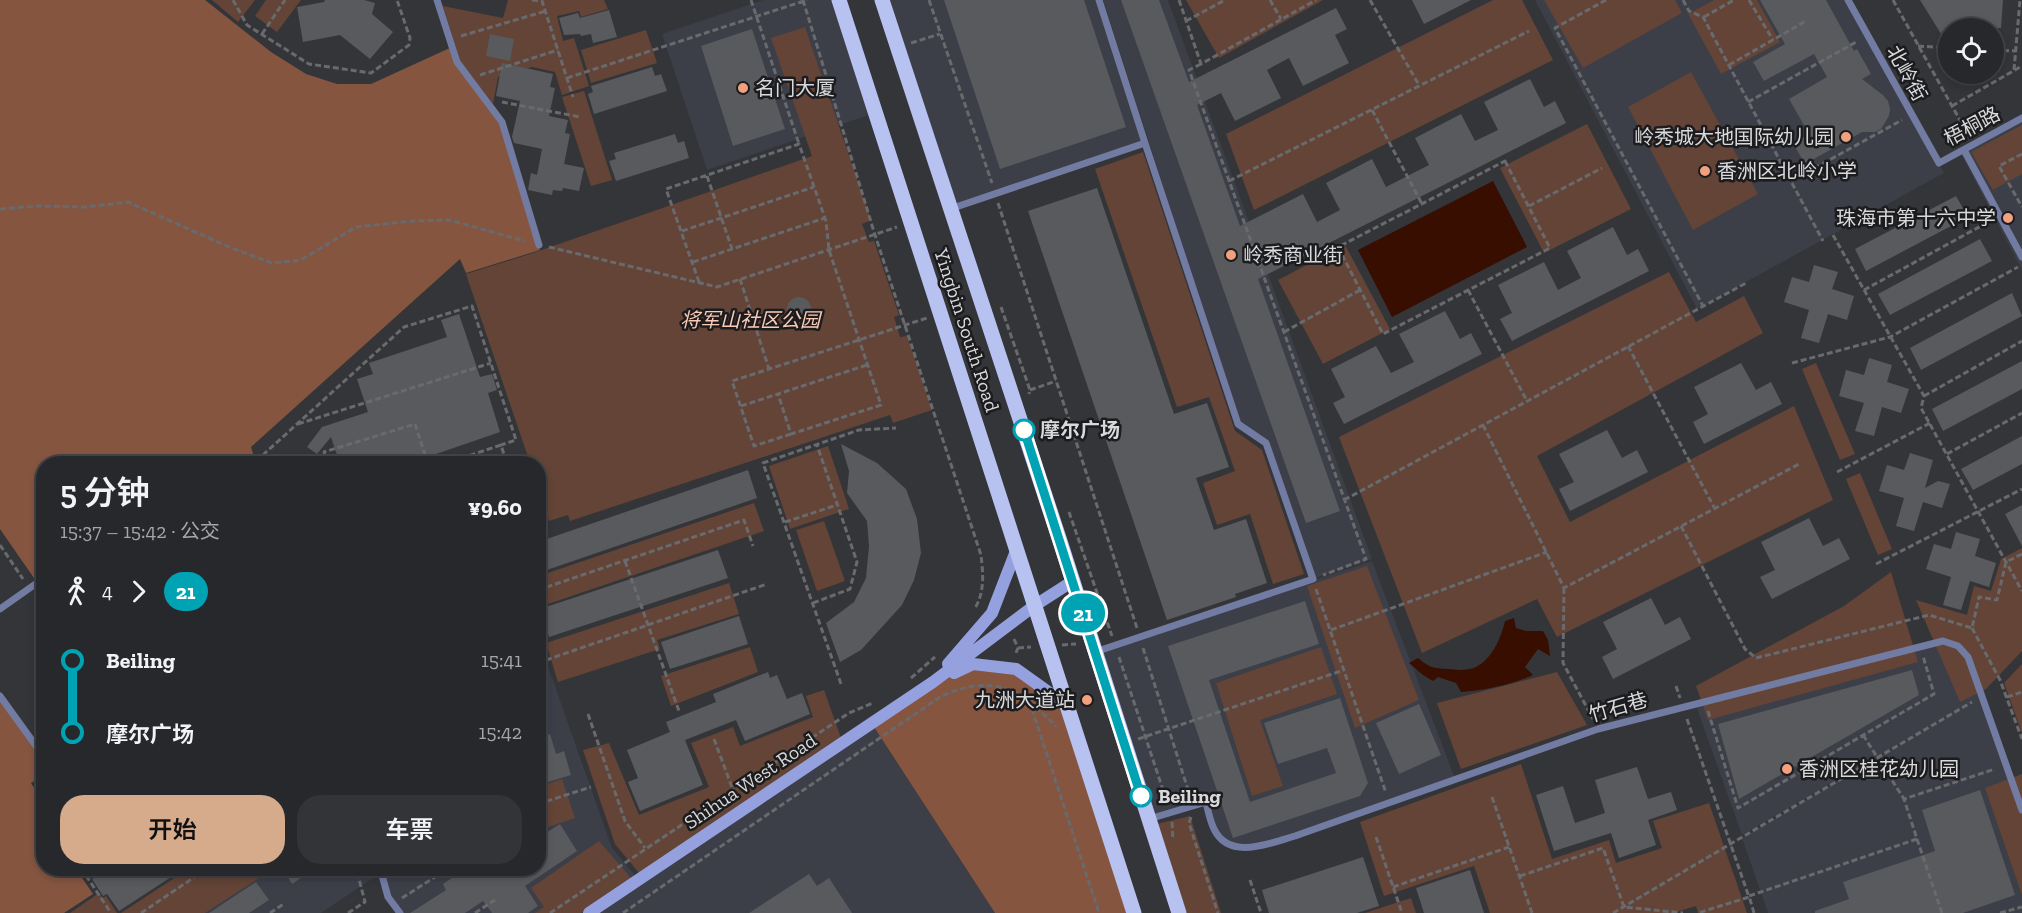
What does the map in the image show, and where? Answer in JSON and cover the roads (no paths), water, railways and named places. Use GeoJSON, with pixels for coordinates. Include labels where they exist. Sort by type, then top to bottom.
{"type":"FeatureCollection","features":[{"type":"Feature","properties":{"kind":"main road","name":"Yingbin South Road"},"geometry":{"type":"LineString","coordinates":[[839,0],[1134,913]]}},
{"type":"Feature","properties":{"kind":"main road"},"geometry":{"type":"LineString","coordinates":[[882,0],[1073,581],[1179,913]]}},
{"type":"Feature","properties":{"kind":"main road"},"geometry":{"type":"LineString","coordinates":[[933,682],[992,613],[1016,551]]}},
{"type":"Feature","properties":{"kind":"main road"},"geometry":{"type":"LineString","coordinates":[[933,682],[1034,606],[1073,581]]}},
{"type":"Feature","properties":{"kind":"main road"},"geometry":{"type":"LineString","coordinates":[[933,682],[973,664],[1016,669],[1065,704]]}},
{"type":"Feature","properties":{"kind":"main road","name":"Shihua West Road"},"geometry":{"type":"LineString","coordinates":[[589,913],[933,682]]}},
{"type":"Feature","properties":{"kind":"lane"},"geometry":{"type":"LineString","coordinates":[[437,0],[457,62],[502,122],[539,245]]}},
{"type":"Feature","properties":{"kind":"lane"},"geometry":{"type":"LineString","coordinates":[[1094,647],[1140,637],[1313,579],[1266,443],[1238,424],[1099,0]]}},
{"type":"Feature","properties":{"kind":"lane","name":"北岭街"},"geometry":{"type":"LineString","coordinates":[[1848,0],[1939,163]]}},
{"type":"Feature","properties":{"kind":"lane","name":"梧桐路"},"geometry":{"type":"LineString","coordinates":[[1939,163],[2022,118]]}},
{"type":"Feature","properties":{"kind":"lane"},"geometry":{"type":"LineString","coordinates":[[950,209],[1145,143]]}},
{"type":"Feature","properties":{"kind":"lane"},"geometry":{"type":"LineString","coordinates":[[1964,150],[2022,257]]}},
{"type":"Feature","properties":{"kind":"lane"},"geometry":{"type":"LineString","coordinates":[[0,609],[36,583]]}},
{"type":"Feature","properties":{"kind":"lane","name":"竹石巷"},"geometry":{"type":"LineString","coordinates":[[1149,820],[1206,802],[1214,829],[1221,839],[1231,845],[1252,848],[1295,836],[1598,729],[1943,641],[1949,641],[1958,646],[1968,657],[2022,810]]}},
{"type":"Feature","properties":{"kind":"lane"},"geometry":{"type":"LineString","coordinates":[[0,696],[36,746]]}},
{"type":"Feature","properties":{"kind":"lane"},"geometry":{"type":"LineString","coordinates":[[382,876],[388,897],[400,913]]}},
{"type":"Feature","properties":{"kind":"place","name":"名门大厦"},"geometry":{"type":"Point","coordinates":[743,88]}},
{"type":"Feature","properties":{"kind":"place","name":"岭秀城大地国际幼儿园"},"geometry":{"type":"Point","coordinates":[1846,137]}},
{"type":"Feature","properties":{"kind":"place","name":"香洲区北岭小学"},"geometry":{"type":"Point","coordinates":[1705,171]}},
{"type":"Feature","properties":{"kind":"place","name":"珠海市第十六中学"},"geometry":{"type":"Point","coordinates":[2008,218]}},
{"type":"Feature","properties":{"kind":"place","name":"岭秀商业街"},"geometry":{"type":"Point","coordinates":[1231,255]}},
{"type":"Feature","properties":{"kind":"place","name":"摩尔广场"},"geometry":{"type":"Point","coordinates":[1024,430]}},
{"type":"Feature","properties":{"kind":"place","name":"九洲大道站"},"geometry":{"type":"Point","coordinates":[1087,700]}},
{"type":"Feature","properties":{"kind":"place","name":"香洲区桂花幼儿园"},"geometry":{"type":"Point","coordinates":[1787,769]}},
{"type":"Feature","properties":{"kind":"place","name":"Beiling"},"geometry":{"type":"Point","coordinates":[1141,796]}},
{"type":"Feature","properties":{"kind":"park label","name":"将军山社区公园"},"geometry":{"type":"Point","coordinates":[750,320]}}]}
